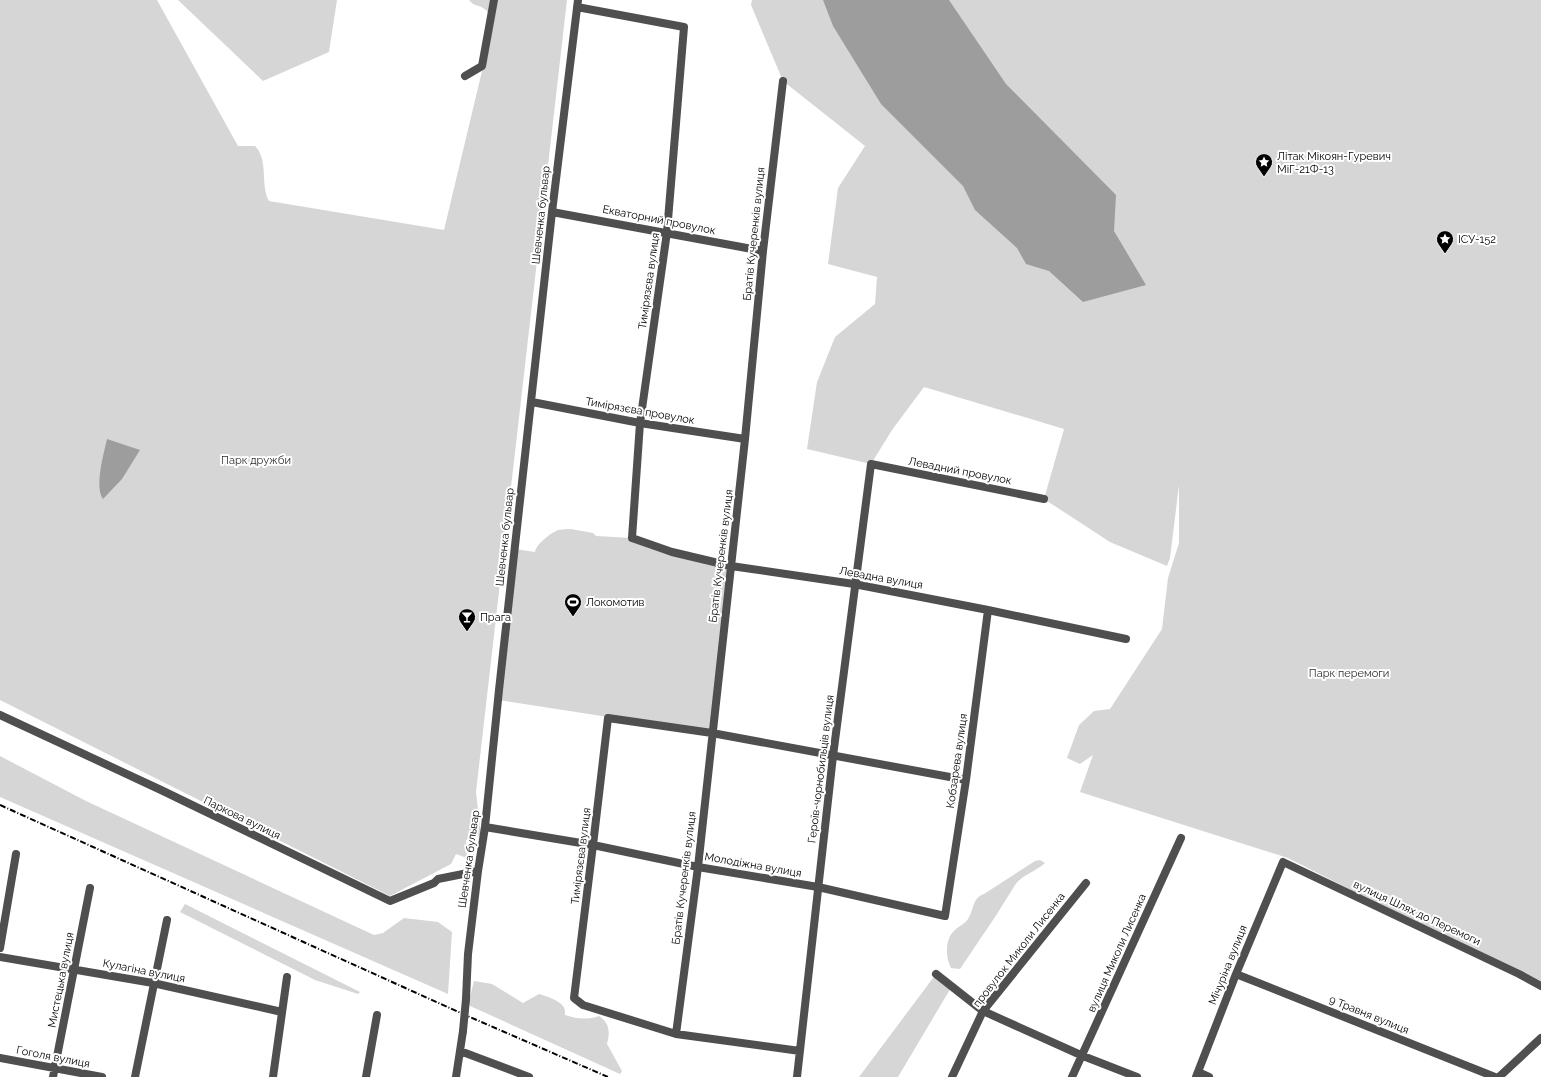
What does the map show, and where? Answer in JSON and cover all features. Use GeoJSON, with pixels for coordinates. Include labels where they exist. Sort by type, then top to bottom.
{"type":"FeatureCollection","features":[{"type":"Feature","properties":{"kind":"street"},"geometry":{"type":"LineString","coordinates":[[465,76],[482,66],[494,0]]}},
{"type":"Feature","properties":{"kind":"street","name":"Тимірязєва вулиця"},"geometry":{"type":"LineString","coordinates":[[577,4],[684,27],[667,232],[640,423],[632,538]]}},
{"type":"Feature","properties":{"kind":"street","name":"Шевченка бульвар"},"geometry":{"type":"LineString","coordinates":[[456,1077],[463,1031],[468,954],[485,828],[552,212],[577,4]]}},
{"type":"Feature","properties":{"kind":"street","name":"Братів Кучеренків вулиця"},"geometry":{"type":"LineString","coordinates":[[676,1034],[698,867],[745,439],[763,251],[783,81]]}},
{"type":"Feature","properties":{"kind":"street","name":"Екваторний провулок"},"geometry":{"type":"LineString","coordinates":[[552,212],[667,232],[763,251]]}},
{"type":"Feature","properties":{"kind":"street","name":"Тимірязєва провулок"},"geometry":{"type":"LineString","coordinates":[[532,402],[640,423],[745,439]]}},
{"type":"Feature","properties":{"kind":"street","name":"Левадний провулок"},"geometry":{"type":"LineString","coordinates":[[870,464],[1044,499]]}},
{"type":"Feature","properties":{"kind":"street","name":"Героїв-чорнобильців вулиця"},"geometry":{"type":"LineString","coordinates":[[797,1077],[833,756],[870,464]]}},
{"type":"Feature","properties":{"kind":"street","name":"Левадна вулиця"},"geometry":{"type":"LineString","coordinates":[[632,538],[672,552],[731,566],[854,584],[1126,639]]}},
{"type":"Feature","properties":{"kind":"street","name":"Кобзарева вулиця"},"geometry":{"type":"LineString","coordinates":[[945,916],[966,780],[988,610]]}},
{"type":"Feature","properties":{"kind":"street","name":"Паркова вулиця"},"geometry":{"type":"LineString","coordinates":[[0,715],[161,790],[390,901],[434,883],[438,879],[478,871]]}},
{"type":"Feature","properties":{"kind":"street","name":"Тимірязєва вулиця"},"geometry":{"type":"LineString","coordinates":[[676,1034],[583,1005],[574,998],[594,845],[608,718],[712,733]]}},
{"type":"Feature","properties":{"kind":"street"},"geometry":{"type":"LineString","coordinates":[[712,733],[966,780]]}},
{"type":"Feature","properties":{"kind":"street","name":"Молодіжна вулиця"},"geometry":{"type":"LineString","coordinates":[[485,828],[594,845],[698,867],[818,887],[945,916]]}},
{"type":"Feature","properties":{"kind":"street","name":"вулиця Миколи Лисенка"},"geometry":{"type":"LineString","coordinates":[[1072,1077],[1083,1056],[1181,838]]}},
{"type":"Feature","properties":{"kind":"street"},"geometry":{"type":"LineString","coordinates":[[0,948],[16,854]]}},
{"type":"Feature","properties":{"kind":"street","name":"Мічуріна вулиця"},"geometry":{"type":"LineString","coordinates":[[1197,1075],[1236,974],[1283,862]]}},
{"type":"Feature","properties":{"kind":"street","name":"вулиця Шлях до Перемоги"},"geometry":{"type":"LineString","coordinates":[[1283,862],[1519,974],[1541,986]]}},
{"type":"Feature","properties":{"kind":"street","name":"провулок Миколи Лисенка"},"geometry":{"type":"LineString","coordinates":[[952,1077],[983,1011],[1086,883]]}},
{"type":"Feature","properties":{"kind":"street","name":"Мистецька вулиця"},"geometry":{"type":"LineString","coordinates":[[53,1077],[90,888]]}},
{"type":"Feature","properties":{"kind":"street"},"geometry":{"type":"LineString","coordinates":[[135,1077],[167,920]]}},
{"type":"Feature","properties":{"kind":"street","name":"Кулагіна вулиця"},"geometry":{"type":"LineString","coordinates":[[0,957],[153,983],[282,1012]]}},
{"type":"Feature","properties":{"kind":"street"},"geometry":{"type":"LineString","coordinates":[[936,974],[983,1011],[1083,1056],[1137,1077]]}},
{"type":"Feature","properties":{"kind":"street","name":"9 Травня вулиця"},"geometry":{"type":"LineString","coordinates":[[1236,974],[1495,1077]]}},
{"type":"Feature","properties":{"kind":"street"},"geometry":{"type":"LineString","coordinates":[[273,1077],[287,977]]}},
{"type":"Feature","properties":{"kind":"street"},"geometry":{"type":"LineString","coordinates":[[366,1077],[377,1014]]}},
{"type":"Feature","properties":{"kind":"street"},"geometry":{"type":"LineString","coordinates":[[676,1034],[800,1051]]}},
{"type":"Feature","properties":{"kind":"street"},"geometry":{"type":"LineString","coordinates":[[1500,1077],[1541,1038]]}},
{"type":"Feature","properties":{"kind":"street"},"geometry":{"type":"LineString","coordinates":[[460,1051],[529,1077]]}},
{"type":"Feature","properties":{"kind":"street","name":"Гоголя вулиця"},"geometry":{"type":"LineString","coordinates":[[0,1058],[102,1077]]}},
{"type":"Feature","properties":{"kind":"street"},"geometry":{"type":"LineString","coordinates":[[1197,1075],[1210,1077]]}},
{"type":"Feature","properties":{"kind":"green space","name":"Парк дружби"},"geometry":{"type":"Polygon","coordinates":[[[0,0],[157,0],[238,146],[255,146],[259,152],[262,158],[266,195],[269,201],[444,230],[494,21],[485,9],[473,4],[469,0],[567,0],[476,792],[481,835],[466,840],[467,858],[456,854],[451,864],[390,896],[0,700],[0,0]]]}},
{"type":"Feature","properties":{"kind":"green space"},"geometry":{"type":"Polygon","coordinates":[[[178,0],[337,0],[329,52],[263,81],[178,0]]]}},
{"type":"Feature","properties":{"kind":"green space","name":"Парк перемоги"},"geometry":{"type":"Polygon","coordinates":[[[752,0],[1541,0],[1541,986],[1288,858],[1080,792],[1093,755],[1080,764],[1067,758],[1079,725],[1094,711],[1110,709],[1162,629],[1168,578],[1179,543],[1179,485],[1170,558],[1167,566],[1110,542],[1044,499],[1064,429],[924,387],[892,430],[871,464],[807,449],[817,382],[835,337],[875,304],[877,277],[828,264],[838,188],[865,146],[783,81],[751,5],[752,0]]]}},
{"type":"Feature","properties":{"kind":"green space"},"geometry":{"type":"Polygon","coordinates":[[[571,529],[593,533],[596,536],[632,538],[731,566],[712,733],[498,700],[515,549],[535,552],[544,539],[558,530],[571,529]]]}},
{"type":"Feature","properties":{"kind":"green space"},"geometry":{"type":"Polygon","coordinates":[[[0,756],[86,801],[374,935],[383,933],[404,918],[438,922],[452,932],[448,994],[0,797],[0,756]]]}},
{"type":"Feature","properties":{"kind":"green space"},"geometry":{"type":"Polygon","coordinates":[[[1040,860],[1045,863],[1021,879],[1015,885],[960,969],[951,968],[947,953],[949,938],[955,930],[968,919],[977,898],[1035,861],[1040,860]]]}},
{"type":"Feature","properties":{"kind":"green space"},"geometry":{"type":"Polygon","coordinates":[[[185,904],[360,992],[358,994],[315,980],[180,912],[185,904]]]}},
{"type":"Feature","properties":{"kind":"green space"},"geometry":{"type":"Polygon","coordinates":[[[936,974],[952,986],[898,1077],[859,1077],[936,974]]]}},
{"type":"Feature","properties":{"kind":"green space"},"geometry":{"type":"Polygon","coordinates":[[[474,981],[492,984],[523,1003],[539,994],[548,997],[561,1004],[565,1010],[565,1015],[578,1018],[599,1016],[607,1025],[609,1036],[607,1044],[622,1071],[620,1074],[468,1005],[474,981]]]}},
{"type":"Feature","properties":{"kind":"shaded area"},"geometry":{"type":"Polygon","coordinates":[[[823,0],[949,0],[1006,84],[1116,195],[1114,231],[1146,285],[1083,302],[1049,271],[1026,264],[1017,248],[975,210],[963,186],[881,104],[833,26],[823,0]]]}},
{"type":"Feature","properties":{"kind":"shaded area"},"geometry":{"type":"Polygon","coordinates":[[[107,439],[140,450],[122,479],[103,499],[100,494],[99,487],[102,461],[107,439]]]}},
{"type":"Feature","properties":{"kind":"railway"},"geometry":{"type":"LineString","coordinates":[[0,805],[463,1014],[608,1077]]}},
{"type":"Feature","properties":{"kind":"place","name":"Літак Мікоян-Гуревич МiГ-21Ф-13"},"geometry":{"type":"Point","coordinates":[1264,177]}},
{"type":"Feature","properties":{"kind":"place","name":"ІСУ-152"},"geometry":{"type":"Point","coordinates":[1445,254]}},
{"type":"Feature","properties":{"kind":"place","name":"Локомотив"},"geometry":{"type":"Point","coordinates":[573,617]}},
{"type":"Feature","properties":{"kind":"place","name":"Прага"},"geometry":{"type":"Point","coordinates":[467,632]}}]}
